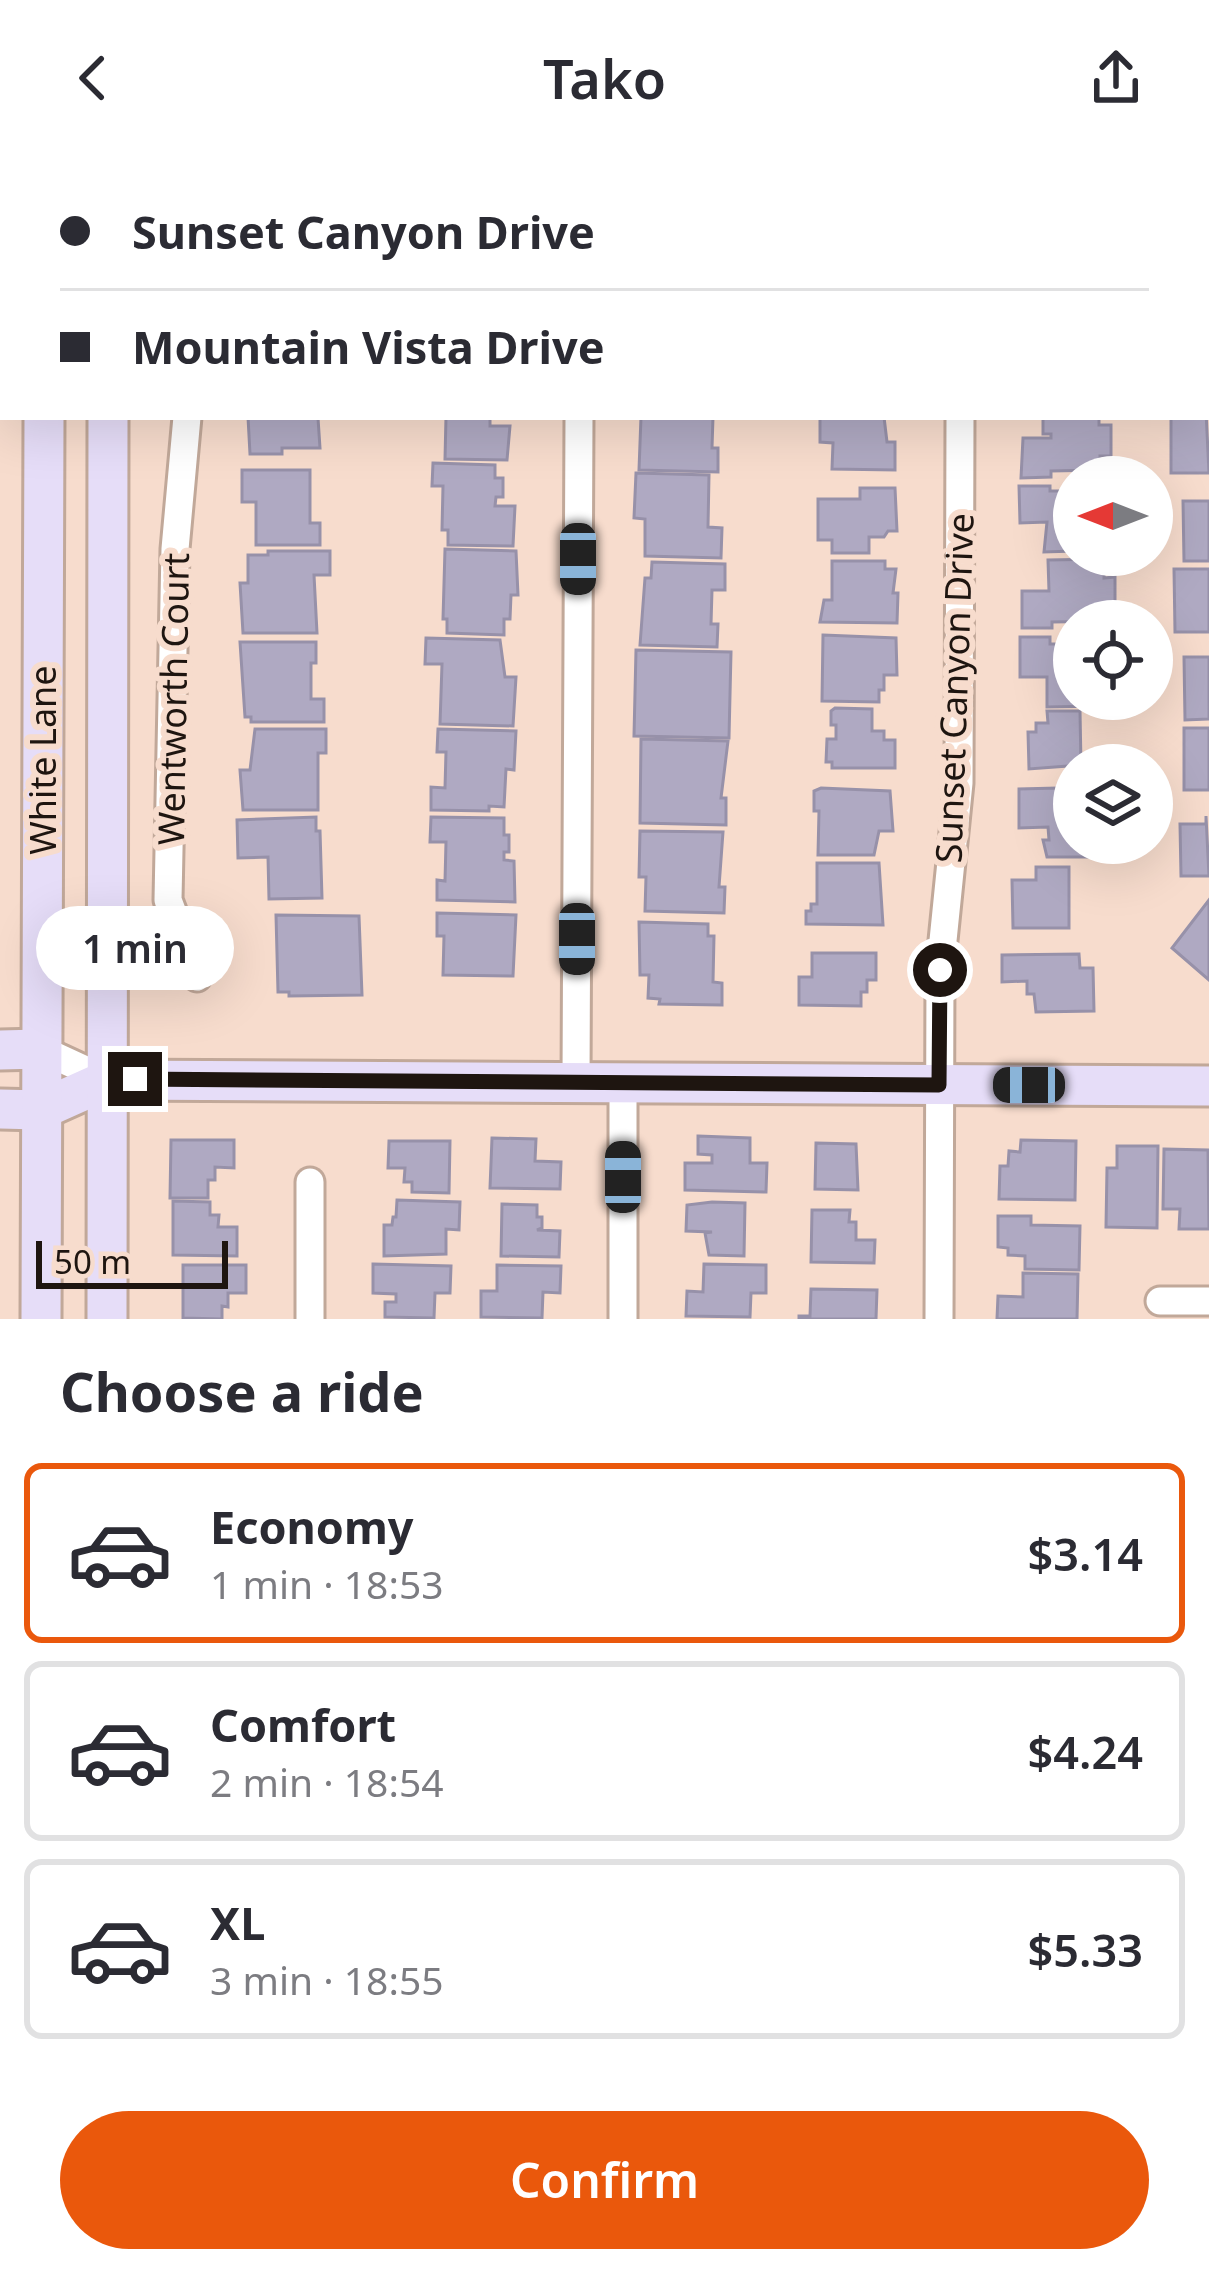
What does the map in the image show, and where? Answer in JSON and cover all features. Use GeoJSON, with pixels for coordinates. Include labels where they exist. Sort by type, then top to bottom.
{"type":"FeatureCollection","features":[{"type":"Feature","properties":{"kind":"main road","name":"White Lane"},"geometry":{"type":"LineString","coordinates":[[41,1319],[44,420]]}},
{"type":"Feature","properties":{"kind":"main road","name":"White Lane"},"geometry":{"type":"LineString","coordinates":[[106,1319],[108,420]]}},
{"type":"Feature","properties":{"kind":"main road"},"geometry":{"type":"LineString","coordinates":[[0,1050],[40,1049]]}},
{"type":"Feature","properties":{"kind":"main road"},"geometry":{"type":"LineString","coordinates":[[0,1108],[40,1110],[107,1079],[1209,1087]]}},
{"type":"Feature","properties":{"kind":"street","name":"Wentworth Court"},"geometry":{"type":"LineString","coordinates":[[188,420],[175,549],[168,900],[197,977]]}},
{"type":"Feature","properties":{"kind":"street"},"geometry":{"type":"LineString","coordinates":[[576,1081],[579,420]]}},
{"type":"Feature","properties":{"kind":"street","name":"Sunset Canyon Drive"},"geometry":{"type":"LineString","coordinates":[[939,1319],[940,970],[959,783],[960,420]]}},
{"type":"Feature","properties":{"kind":"street"},"geometry":{"type":"LineString","coordinates":[[40,1049],[107,1079]]}},
{"type":"Feature","properties":{"kind":"street"},"geometry":{"type":"LineString","coordinates":[[623,1082],[623,1319]]}},
{"type":"Feature","properties":{"kind":"street"},"geometry":{"type":"LineString","coordinates":[[310,1182],[310,1319]]}},
{"type":"Feature","properties":{"kind":"street"},"geometry":{"type":"LineString","coordinates":[[1160,1301],[1209,1301]]}},
{"type":"Feature","properties":{"kind":"building"},"geometry":{"type":"Polygon","coordinates":[[[248,420],[318,420],[320,448],[250,454],[248,420]]]}},
{"type":"Feature","properties":{"kind":"building"},"geometry":{"type":"Polygon","coordinates":[[[446,420],[490,420],[490,426],[510,426],[507,460],[445,459],[446,420]]]}},
{"type":"Feature","properties":{"kind":"building"},"geometry":{"type":"Polygon","coordinates":[[[641,420],[713,420],[712,448],[718,448],[718,472],[639,470],[641,420]]]}},
{"type":"Feature","properties":{"kind":"building"},"geometry":{"type":"Polygon","coordinates":[[[820,420],[884,420],[887,442],[895,442],[895,470],[832,469],[833,443],[820,442],[820,420]]]}},
{"type":"Feature","properties":{"kind":"building"},"geometry":{"type":"Polygon","coordinates":[[[1043,420],[1099,420],[1099,425],[1111,425],[1111,456],[1053,456],[1051,477],[1021,478],[1023,438],[1051,438],[1043,434],[1043,420]]]}},
{"type":"Feature","properties":{"kind":"building"},"geometry":{"type":"Polygon","coordinates":[[[1171,420],[1206,420],[1209,473],[1173,473],[1171,420]]]}},
{"type":"Feature","properties":{"kind":"building"},"geometry":{"type":"Polygon","coordinates":[[[433,463],[495,465],[495,478],[503,478],[503,497],[496,497],[495,506],[515,506],[513,546],[448,545],[448,530],[442,530],[443,486],[432,486],[433,463]]]}},
{"type":"Feature","properties":{"kind":"building"},"geometry":{"type":"Polygon","coordinates":[[[242,470],[310,470],[310,523],[320,523],[320,545],[256,545],[256,502],[242,502],[242,470]]]}},
{"type":"Feature","properties":{"kind":"building"},"geometry":{"type":"Polygon","coordinates":[[[636,473],[709,475],[708,527],[722,528],[721,558],[645,556],[645,519],[634,518],[636,473]]]}},
{"type":"Feature","properties":{"kind":"building"},"geometry":{"type":"Polygon","coordinates":[[[1019,486],[1050,486],[1053,552],[1044,552],[1047,522],[1020,523],[1019,486]]]}},
{"type":"Feature","properties":{"kind":"building"},"geometry":{"type":"Polygon","coordinates":[[[860,488],[895,488],[897,531],[869,537],[869,553],[832,553],[832,540],[818,540],[818,499],[860,499],[860,488]]]}},
{"type":"Feature","properties":{"kind":"building"},"geometry":{"type":"Polygon","coordinates":[[[1183,501],[1209,501],[1209,561],[1184,561],[1183,501]]]}},
{"type":"Feature","properties":{"kind":"building"},"geometry":{"type":"Polygon","coordinates":[[[445,549],[516,551],[518,595],[511,595],[504,635],[447,633],[447,619],[443,619],[445,549]]]}},
{"type":"Feature","properties":{"kind":"building"},"geometry":{"type":"Polygon","coordinates":[[[268,551],[330,551],[330,575],[314,575],[317,633],[243,633],[240,583],[248,583],[248,555],[268,555],[268,551]]]}},
{"type":"Feature","properties":{"kind":"building"},"geometry":{"type":"Polygon","coordinates":[[[1048,560],[1053,560],[1053,576],[1115,577],[1115,600],[1053,600],[1052,628],[1022,628],[1022,591],[1049,591],[1048,560]]]}},
{"type":"Feature","properties":{"kind":"building"},"geometry":{"type":"Polygon","coordinates":[[[832,561],[885,561],[885,569],[896,569],[897,623],[820,622],[824,600],[832,600],[832,561]]]}},
{"type":"Feature","properties":{"kind":"building"},"geometry":{"type":"Polygon","coordinates":[[[652,562],[725,564],[725,590],[712,590],[711,624],[718,624],[717,647],[640,645],[645,578],[651,578],[652,562]]]}},
{"type":"Feature","properties":{"kind":"building"},"geometry":{"type":"Polygon","coordinates":[[[1174,569],[1209,569],[1209,632],[1175,632],[1174,569]]]}},
{"type":"Feature","properties":{"kind":"building"},"geometry":{"type":"Polygon","coordinates":[[[823,635],[896,638],[897,675],[884,675],[879,702],[822,701],[823,635]]]}},
{"type":"Feature","properties":{"kind":"building"},"geometry":{"type":"Polygon","coordinates":[[[1020,637],[1050,637],[1053,707],[1047,707],[1047,677],[1020,677],[1020,637]]]}},
{"type":"Feature","properties":{"kind":"building"},"geometry":{"type":"Polygon","coordinates":[[[426,638],[500,640],[505,677],[516,677],[513,726],[440,724],[442,664],[425,664],[426,638]]]}},
{"type":"Feature","properties":{"kind":"building"},"geometry":{"type":"Polygon","coordinates":[[[240,642],[316,642],[311,699],[324,699],[324,722],[251,722],[251,717],[245,717],[240,642]]]}},
{"type":"Feature","properties":{"kind":"building"},"geometry":{"type":"Polygon","coordinates":[[[636,650],[731,652],[729,738],[634,736],[636,650]]]}},
{"type":"Feature","properties":{"kind":"building"},"geometry":{"type":"Polygon","coordinates":[[[1184,657],[1209,657],[1209,719],[1185,720],[1184,657]]]}},
{"type":"Feature","properties":{"kind":"building"},"geometry":{"type":"Polygon","coordinates":[[[835,708],[872,709],[872,731],[884,731],[884,740],[895,740],[895,768],[832,768],[832,762],[826,762],[827,739],[836,739],[836,725],[831,725],[835,708]]]}},
{"type":"Feature","properties":{"kind":"building"},"geometry":{"type":"Polygon","coordinates":[[[1047,711],[1053,711],[1053,720],[1080,720],[1081,744],[1053,744],[1053,767],[1029,769],[1028,732],[1036,732],[1036,723],[1048,723],[1047,711]]]}},
{"type":"Feature","properties":{"kind":"building"},"geometry":{"type":"Polygon","coordinates":[[[1184,728],[1209,728],[1209,790],[1184,790],[1184,728]]]}},
{"type":"Feature","properties":{"kind":"building"},"geometry":{"type":"Polygon","coordinates":[[[255,729],[326,729],[326,753],[318,753],[318,810],[243,810],[240,770],[250,770],[255,729]]]}},
{"type":"Feature","properties":{"kind":"building"},"geometry":{"type":"Polygon","coordinates":[[[438,729],[516,731],[514,770],[506,769],[504,807],[431,810],[431,787],[445,788],[446,752],[437,752],[438,729]]]}},
{"type":"Feature","properties":{"kind":"building"},"geometry":{"type":"Polygon","coordinates":[[[641,739],[728,741],[721,798],[726,798],[726,825],[640,823],[641,739]]]}},
{"type":"Feature","properties":{"kind":"building"},"geometry":{"type":"Polygon","coordinates":[[[1053,788],[1053,857],[1047,857],[1043,840],[1049,840],[1048,827],[1019,828],[1019,789],[1053,788]]]}},
{"type":"Feature","properties":{"kind":"building"},"geometry":{"type":"Polygon","coordinates":[[[814,791],[890,791],[893,831],[879,831],[874,855],[818,855],[819,811],[814,811],[814,791]]]}},
{"type":"Feature","properties":{"kind":"building"},"geometry":{"type":"Polygon","coordinates":[[[1206,816],[1209,876],[1181,876],[1180,824],[1206,824],[1206,816]]]}},
{"type":"Feature","properties":{"kind":"building"},"geometry":{"type":"Polygon","coordinates":[[[316,817],[322,898],[269,899],[268,857],[238,858],[237,820],[316,817]]]}},
{"type":"Feature","properties":{"kind":"building"},"geometry":{"type":"Polygon","coordinates":[[[431,817],[504,818],[509,852],[504,852],[504,860],[514,861],[515,902],[437,900],[437,880],[445,881],[446,842],[430,842],[431,817]]]}},
{"type":"Feature","properties":{"kind":"building"},"geometry":{"type":"Polygon","coordinates":[[[640,831],[723,832],[719,887],[725,887],[724,913],[645,911],[646,877],[639,877],[640,831]]]}},
{"type":"Feature","properties":{"kind":"building"},"geometry":{"type":"Polygon","coordinates":[[[817,863],[879,863],[883,925],[806,924],[806,911],[817,904],[817,863]]]}},
{"type":"Feature","properties":{"kind":"building"},"geometry":{"type":"Polygon","coordinates":[[[1036,867],[1069,867],[1069,928],[1013,928],[1012,880],[1036,880],[1036,867]]]}},
{"type":"Feature","properties":{"kind":"building"},"geometry":{"type":"Polygon","coordinates":[[[1209,900],[1209,980],[1172,948],[1209,900]]]}},
{"type":"Feature","properties":{"kind":"building"},"geometry":{"type":"Polygon","coordinates":[[[437,913],[516,915],[513,976],[443,975],[444,936],[437,936],[437,913]]]}},
{"type":"Feature","properties":{"kind":"building"},"geometry":{"type":"Polygon","coordinates":[[[276,915],[359,916],[362,995],[289,996],[289,992],[278,992],[276,915]]]}},
{"type":"Feature","properties":{"kind":"building"},"geometry":{"type":"Polygon","coordinates":[[[639,922],[708,924],[708,936],[714,936],[713,982],[722,983],[722,1005],[659,1004],[660,999],[648,998],[649,975],[640,975],[639,922]]]}},
{"type":"Feature","properties":{"kind":"building"},"geometry":{"type":"Polygon","coordinates":[[[812,953],[876,953],[876,980],[867,980],[861,1006],[799,1005],[799,977],[812,977],[812,953]]]}},
{"type":"Feature","properties":{"kind":"building"},"geometry":{"type":"Polygon","coordinates":[[[1079,954],[1080,968],[1093,968],[1094,1011],[1036,1012],[1034,994],[1027,994],[1027,981],[1002,982],[1002,955],[1079,954]]]}},
{"type":"Feature","properties":{"kind":"building"},"geometry":{"type":"Polygon","coordinates":[[[698,1136],[750,1138],[750,1163],[767,1163],[766,1192],[685,1190],[685,1163],[712,1163],[712,1155],[698,1154],[698,1136]]]}},
{"type":"Feature","properties":{"kind":"building"},"geometry":{"type":"Polygon","coordinates":[[[492,1138],[536,1139],[535,1161],[561,1162],[560,1189],[490,1188],[492,1138]]]}},
{"type":"Feature","properties":{"kind":"building"},"geometry":{"type":"Polygon","coordinates":[[[171,1140],[234,1140],[234,1168],[215,1167],[215,1180],[208,1180],[208,1198],[170,1198],[171,1140]]]}},
{"type":"Feature","properties":{"kind":"building"},"geometry":{"type":"Polygon","coordinates":[[[1021,1140],[1076,1141],[1075,1200],[999,1199],[1000,1166],[1008,1166],[1009,1151],[1020,1152],[1021,1140]]]}},
{"type":"Feature","properties":{"kind":"building"},"geometry":{"type":"Polygon","coordinates":[[[389,1141],[450,1141],[449,1193],[412,1192],[412,1182],[404,1182],[405,1168],[388,1168],[389,1141]]]}},
{"type":"Feature","properties":{"kind":"building"},"geometry":{"type":"Polygon","coordinates":[[[816,1143],[856,1144],[858,1190],[815,1189],[816,1143]]]}},
{"type":"Feature","properties":{"kind":"building"},"geometry":{"type":"Polygon","coordinates":[[[1117,1146],[1158,1146],[1157,1228],[1106,1227],[1107,1168],[1117,1168],[1117,1146]]]}},
{"type":"Feature","properties":{"kind":"building"},"geometry":{"type":"Polygon","coordinates":[[[1164,1149],[1208,1150],[1209,1229],[1179,1229],[1180,1209],[1163,1209],[1164,1149]]]}},
{"type":"Feature","properties":{"kind":"building"},"geometry":{"type":"Polygon","coordinates":[[[397,1200],[460,1202],[459,1230],[446,1229],[446,1254],[384,1256],[384,1225],[392,1225],[397,1200]]]}},
{"type":"Feature","properties":{"kind":"building"},"geometry":{"type":"Polygon","coordinates":[[[173,1201],[210,1202],[210,1215],[219,1215],[218,1227],[237,1227],[237,1256],[173,1255],[173,1201]]]}},
{"type":"Feature","properties":{"kind":"building"},"geometry":{"type":"Polygon","coordinates":[[[745,1203],[744,1256],[709,1255],[705,1233],[712,1232],[686,1231],[687,1205],[745,1203]]]}},
{"type":"Feature","properties":{"kind":"building"},"geometry":{"type":"Polygon","coordinates":[[[502,1204],[537,1205],[542,1228],[537,1230],[560,1231],[559,1257],[501,1256],[502,1204]]]}},
{"type":"Feature","properties":{"kind":"building"},"geometry":{"type":"Polygon","coordinates":[[[812,1210],[850,1210],[856,1240],[875,1240],[874,1263],[811,1262],[812,1210]]]}},
{"type":"Feature","properties":{"kind":"building"},"geometry":{"type":"Polygon","coordinates":[[[998,1216],[1031,1216],[1031,1225],[1080,1226],[1079,1270],[1025,1269],[1025,1256],[1008,1255],[1008,1248],[998,1247],[998,1216]]]}},
{"type":"Feature","properties":{"kind":"building"},"geometry":{"type":"Polygon","coordinates":[[[373,1264],[451,1266],[450,1293],[435,1293],[434,1318],[385,1317],[385,1302],[396,1302],[396,1294],[373,1293],[373,1264]]]}},
{"type":"Feature","properties":{"kind":"building"},"geometry":{"type":"Polygon","coordinates":[[[704,1264],[766,1265],[766,1293],[751,1293],[750,1317],[686,1316],[687,1291],[703,1292],[704,1264]]]}},
{"type":"Feature","properties":{"kind":"building"},"geometry":{"type":"Polygon","coordinates":[[[183,1265],[246,1265],[246,1293],[228,1293],[222,1319],[183,1318],[183,1265]]]}},
{"type":"Feature","properties":{"kind":"building"},"geometry":{"type":"Polygon","coordinates":[[[497,1265],[561,1266],[560,1293],[543,1292],[542,1318],[481,1317],[481,1291],[497,1291],[497,1265]]]}},
{"type":"Feature","properties":{"kind":"building"},"geometry":{"type":"Polygon","coordinates":[[[1023,1273],[1078,1274],[1077,1319],[997,1319],[998,1296],[1023,1297],[1023,1273]]]}},
{"type":"Feature","properties":{"kind":"building"},"geometry":{"type":"Polygon","coordinates":[[[811,1289],[877,1290],[876,1319],[799,1319],[810,1316],[811,1289]]]}},
{"type":"Feature","properties":{"kind":"route"},"geometry":{"type":"LineString","coordinates":[[135,1079],[939,1085],[940,970]]}}]}
